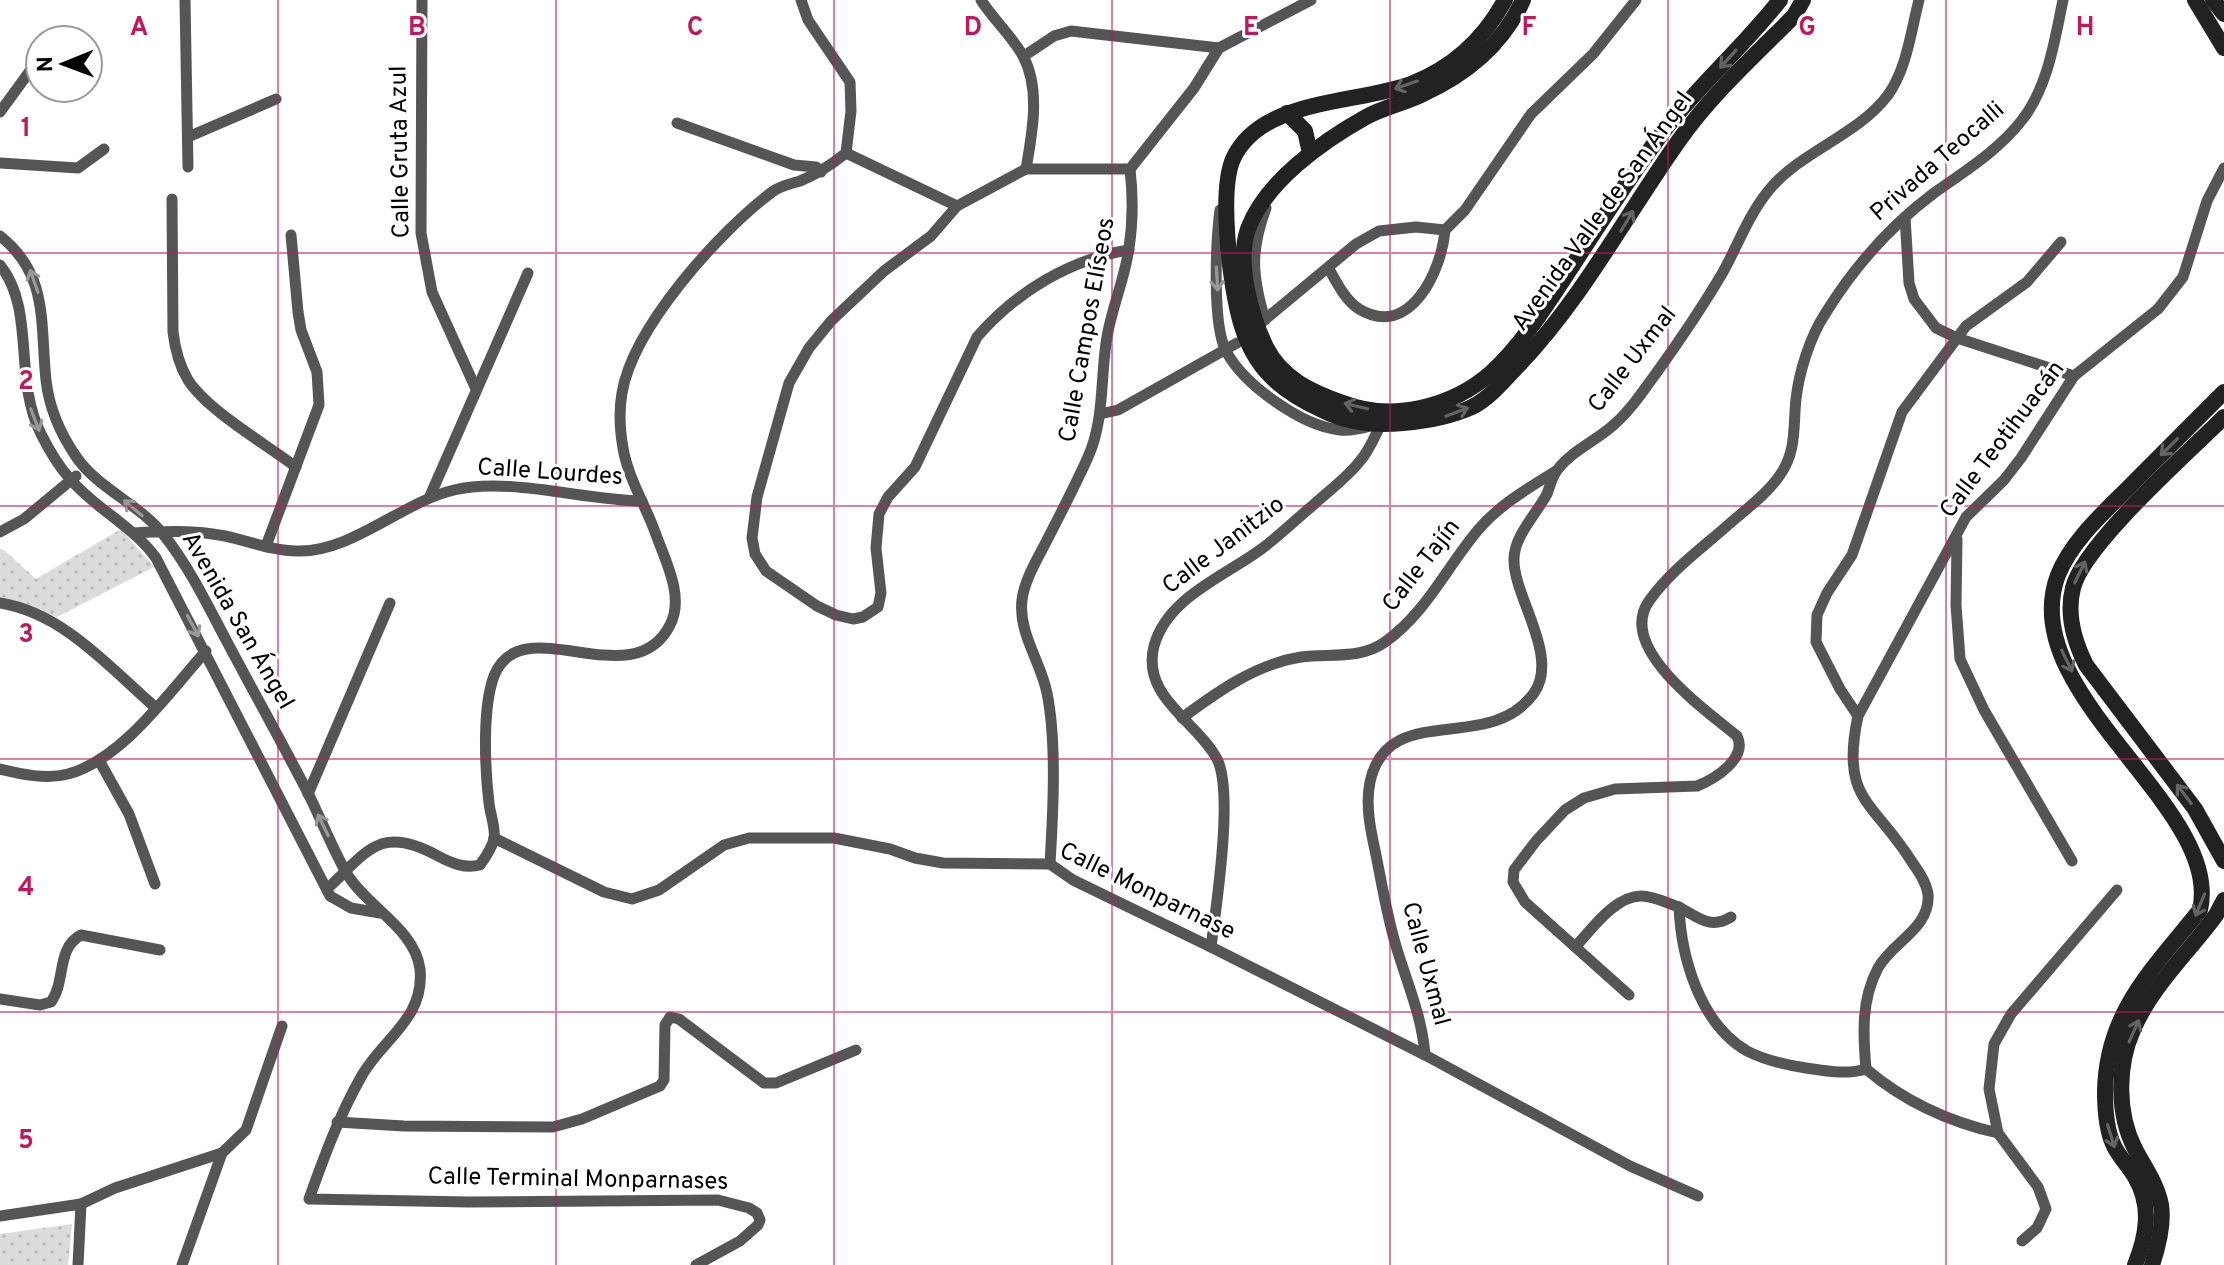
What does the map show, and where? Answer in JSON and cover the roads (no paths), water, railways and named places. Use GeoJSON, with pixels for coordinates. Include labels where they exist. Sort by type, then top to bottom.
{"type":"FeatureCollection","features":[{"type":"Feature","properties":{"kind":"street"},"geometry":{"type":"LineString","coordinates":[[185,0],[188,167]]}},
{"type":"Feature","properties":{"kind":"street","name":"Calle Gruta Azul"},"geometry":{"type":"LineString","coordinates":[[422,0],[421,233],[432,292],[476,389]]}},
{"type":"Feature","properties":{"kind":"street"},"geometry":{"type":"LineString","coordinates":[[380,913],[341,904],[327,889],[361,856],[395,840],[416,844],[449,862],[465,866],[480,865],[494,838],[487,737],[492,683],[501,663],[520,652],[538,648],[603,656],[628,655],[658,641],[673,618],[675,597],[671,577],[628,468],[623,447],[622,395],[638,349],[656,316],[719,241],[774,191],[821,172],[846,153],[851,111],[850,82],[808,20],[801,0]]}},
{"type":"Feature","properties":{"kind":"street"},"geometry":{"type":"LineString","coordinates":[[981,0],[1024,56],[1030,78],[1033,127],[1026,169]]}},
{"type":"Feature","properties":{"kind":"street"},"geometry":{"type":"LineString","coordinates":[[1129,250],[1085,260],[1040,283],[992,320],[977,337],[915,467],[888,497],[879,514],[876,548],[881,593],[878,607],[863,617],[853,619],[836,615],[817,606],[766,571],[755,554],[752,538],[757,497],[789,383],[809,348],[851,299],[931,236],[957,206],[1026,169],[1130,169],[1194,88],[1219,48],[1311,0]]}},
{"type":"Feature","properties":{"kind":"street"},"geometry":{"type":"LineString","coordinates":[[1379,424],[1349,430],[1318,424],[1288,410],[1262,391],[1226,351],[1221,331],[1216,273],[1217,230],[1228,174],[1234,156],[1265,123],[1287,113],[1418,81],[1448,65],[1468,50],[1505,0]]}},
{"type":"Feature","properties":{"kind":"street","name":"Avenida Valle de San Ángel"},"geometry":{"type":"LineString","coordinates":[[1523,0],[1515,18],[1500,38],[1466,71],[1423,94],[1367,116],[1310,153],[1271,194],[1248,229],[1245,244],[1246,284],[1258,331],[1272,360],[1281,370],[1319,395],[1375,411],[1423,409],[1441,403],[1491,373],[1535,322],[1664,130],[1780,0]]}},
{"type":"Feature","properties":{"kind":"street"},"geometry":{"type":"LineString","coordinates":[[1329,269],[1345,296],[1357,307],[1382,316],[1401,312],[1425,290],[1434,274],[1443,251],[1445,230],[1465,210],[1531,114],[1593,54],[1636,0]]}},
{"type":"Feature","properties":{"kind":"street","name":"Avenida Valle de San Ángel"},"geometry":{"type":"LineString","coordinates":[[1228,174],[1228,236],[1238,311],[1251,348],[1263,369],[1291,396],[1332,415],[1379,424],[1431,421],[1475,405],[1541,343],[1602,260],[1683,134],[1706,106],[1794,16],[1803,0]]}},
{"type":"Feature","properties":{"kind":"street","name":"Calle Uxmal"},"geometry":{"type":"LineString","coordinates":[[1425,1055],[1423,1027],[1395,944],[1372,835],[1368,807],[1369,785],[1375,765],[1399,739],[1425,732],[1493,723],[1510,715],[1534,692],[1541,679],[1541,663],[1513,561],[1515,549],[1556,471],[1623,416],[1688,327],[1723,272],[1759,202],[1776,182],[1870,113],[1888,95],[1899,76],[1919,0]]}},
{"type":"Feature","properties":{"kind":"street","name":"Privada Teocalli"},"geometry":{"type":"LineString","coordinates":[[1629,995],[1525,902],[1513,882],[1514,870],[1565,810],[1584,798],[1615,789],[1697,786],[1709,781],[1735,759],[1740,750],[1737,736],[1667,675],[1644,639],[1641,620],[1648,603],[1675,571],[1778,479],[1791,452],[1801,371],[1822,317],[1856,269],[1905,217],[1998,146],[2022,120],[2047,67],[2063,0]]}},
{"type":"Feature","properties":{"kind":"street"},"geometry":{"type":"LineString","coordinates":[[2210,7],[2224,48]]}},
{"type":"Feature","properties":{"kind":"street"},"geometry":{"type":"LineString","coordinates":[[1024,56],[1054,36],[1071,31],[1219,48]]}},
{"type":"Feature","properties":{"kind":"street"},"geometry":{"type":"LineString","coordinates":[[0,112],[24,79]]}},
{"type":"Feature","properties":{"kind":"street"},"geometry":{"type":"LineString","coordinates":[[188,137],[276,99]]}},
{"type":"Feature","properties":{"kind":"street"},"geometry":{"type":"LineString","coordinates":[[1287,113],[1305,131],[1310,153]]}},
{"type":"Feature","properties":{"kind":"street"},"geometry":{"type":"LineString","coordinates":[[677,123],[794,165],[816,167],[821,172]]}},
{"type":"Feature","properties":{"kind":"street"},"geometry":{"type":"LineString","coordinates":[[0,163],[78,168],[104,149]]}},
{"type":"Feature","properties":{"kind":"street"},"geometry":{"type":"LineString","coordinates":[[846,153],[957,206]]}},
{"type":"Feature","properties":{"kind":"street","name":"Calle Teotihuacán"},"geometry":{"type":"LineString","coordinates":[[1858,716],[1966,517],[2004,480],[2021,458],[2074,376],[2158,309],[2173,292],[2183,277],[2207,201],[2224,168]]}},
{"type":"Feature","properties":{"kind":"street","name":"Calle Campos Elíseos"},"geometry":{"type":"LineString","coordinates":[[1050,864],[1052,759],[1048,697],[1021,615],[1022,597],[1090,453],[1100,414],[1107,333],[1129,250],[1133,214],[1130,169]]}},
{"type":"Feature","properties":{"kind":"street"},"geometry":{"type":"LineString","coordinates":[[1271,194],[1256,235],[1253,254],[1254,278],[1264,321],[1356,244],[1379,231],[1416,227],[1445,230]]}},
{"type":"Feature","properties":{"kind":"street"},"geometry":{"type":"LineString","coordinates":[[172,199],[173,332],[175,351],[182,370],[204,398],[296,467]]}},
{"type":"Feature","properties":{"kind":"street"},"geometry":{"type":"LineString","coordinates":[[1905,217],[1909,283],[1919,310],[1936,328],[1957,338],[2074,376]]}},
{"type":"Feature","properties":{"kind":"street"},"geometry":{"type":"LineString","coordinates":[[266,546],[315,421],[319,389],[317,372],[301,330],[291,235]]}},
{"type":"Feature","properties":{"kind":"street","name":"Avenida San Ángel"},"geometry":{"type":"LineString","coordinates":[[0,236],[27,264],[37,285],[49,396],[63,435],[84,468],[161,531],[196,585],[308,794],[346,872],[380,913],[412,944],[420,970],[418,993],[411,1015],[368,1065],[337,1122],[309,1199]]}},
{"type":"Feature","properties":{"kind":"street"},"geometry":{"type":"LineString","coordinates":[[1998,1133],[1962,1125],[1922,1107],[1892,1091],[1866,1069],[1864,1010],[1872,980],[1880,964],[1915,929],[1923,916],[1928,894],[1923,879],[1905,850],[1864,799],[1855,779],[1851,748],[1858,716],[1816,642],[1817,615],[1827,593],[1852,555],[1902,412],[1966,326],[2027,282],[2061,242]]}},
{"type":"Feature","properties":{"kind":"street"},"geometry":{"type":"LineString","coordinates":[[1586,246],[1602,260]]}},
{"type":"Feature","properties":{"kind":"street"},"geometry":{"type":"LineString","coordinates":[[1574,263],[1590,277]]}},
{"type":"Feature","properties":{"kind":"street","name":"Avenida San Ángel"},"geometry":{"type":"LineString","coordinates":[[0,265],[17,294],[30,407],[52,455],[72,481],[134,533],[156,558],[327,889]]}},
{"type":"Feature","properties":{"kind":"street"},"geometry":{"type":"LineString","coordinates":[[430,496],[528,273]]}},
{"type":"Feature","properties":{"kind":"street"},"geometry":{"type":"LineString","coordinates":[[1100,414],[1118,410],[1237,343]]}},
{"type":"Feature","properties":{"kind":"street"},"geometry":{"type":"LineString","coordinates":[[2135,1265],[2148,1214],[2145,1197],[2114,1147],[2108,1128],[2105,1073],[2110,1042],[2122,1012],[2200,910],[2205,897],[2205,870],[2196,842],[2118,738],[2065,660],[2057,636],[2052,597],[2067,558],[2091,526],[2224,392]]}},
{"type":"Feature","properties":{"kind":"street"},"geometry":{"type":"LineString","coordinates":[[2224,417],[2090,554],[2073,587],[2070,608],[2076,644],[2086,665],[2195,809],[2224,861]]}},
{"type":"Feature","properties":{"kind":"street","name":"Calle Janitzio"},"geometry":{"type":"LineString","coordinates":[[1211,947],[1222,854],[1220,774],[1217,760],[1168,704],[1158,686],[1153,649],[1168,616],[1262,549],[1361,461],[1379,424]]}},
{"type":"Feature","properties":{"kind":"street"},"geometry":{"type":"LineString","coordinates":[[0,532],[24,519],[84,468]]}},
{"type":"Feature","properties":{"kind":"street","name":"Calle Tajín"},"geometry":{"type":"LineString","coordinates":[[1182,718],[1210,697],[1267,666],[1302,657],[1331,657],[1359,652],[1381,645],[1407,625],[1487,521],[1556,471]]}},
{"type":"Feature","properties":{"kind":"street","name":"Calle Lourdes"},"geometry":{"type":"LineString","coordinates":[[134,533],[178,530],[297,551],[339,543],[430,496],[478,486],[505,486],[596,499],[642,501]]}},
{"type":"Feature","properties":{"kind":"street"},"geometry":{"type":"LineString","coordinates":[[1957,536],[1957,638],[1964,670],[2072,861]]}},
{"type":"Feature","properties":{"kind":"street"},"geometry":{"type":"LineString","coordinates":[[0,603],[39,614],[62,626],[155,707]]}},
{"type":"Feature","properties":{"kind":"street"},"geometry":{"type":"LineString","coordinates":[[308,794],[390,603]]}},
{"type":"Feature","properties":{"kind":"street"},"geometry":{"type":"LineString","coordinates":[[0,769],[45,777],[66,775],[100,762],[206,651]]}},
{"type":"Feature","properties":{"kind":"street"},"geometry":{"type":"LineString","coordinates":[[100,762],[129,814],[155,884]]}},
{"type":"Feature","properties":{"kind":"street","name":"Calle Monparnase"},"geometry":{"type":"LineString","coordinates":[[494,838],[604,892],[632,899],[659,890],[724,845],[749,838],[834,838],[943,863],[1050,864],[1073,880],[1425,1055],[1630,1166],[1698,1196]]}},
{"type":"Feature","properties":{"kind":"street"},"geometry":{"type":"LineString","coordinates":[[2022,1241],[2037,1228],[2046,1209],[2038,1187],[1998,1133],[1989,1089],[1994,1044],[2026,995],[2117,890]]}},
{"type":"Feature","properties":{"kind":"street"},"geometry":{"type":"LineString","coordinates":[[1576,946],[1606,914],[1632,897],[1643,896],[1679,907],[1709,923],[1720,924],[1731,917]]}},
{"type":"Feature","properties":{"kind":"street"},"geometry":{"type":"LineString","coordinates":[[2152,1265],[2161,1231],[2162,1208],[2151,1176],[2127,1131],[2121,1086],[2124,1057],[2132,1030],[2149,1002],[2201,936],[2224,900]]}},
{"type":"Feature","properties":{"kind":"street"},"geometry":{"type":"LineString","coordinates":[[1679,907],[1680,932],[1688,967],[1704,1003],[1724,1032],[1747,1050],[1771,1060],[1832,1072],[1851,1073],[1866,1069]]}},
{"type":"Feature","properties":{"kind":"street"},"geometry":{"type":"LineString","coordinates":[[0,999],[40,1005],[51,1002],[56,995],[68,946],[81,935],[160,950]]}},
{"type":"Feature","properties":{"kind":"street"},"geometry":{"type":"LineString","coordinates":[[337,1122],[404,1126],[553,1127],[582,1119],[660,1086],[664,1080],[665,1025],[670,1017],[679,1019],[764,1083],[776,1083],[856,1050]]}},
{"type":"Feature","properties":{"kind":"street"},"geometry":{"type":"LineString","coordinates":[[0,1216],[81,1204],[115,1188],[222,1153],[246,1130],[282,1026]]}},
{"type":"Feature","properties":{"kind":"street"},"geometry":{"type":"LineString","coordinates":[[182,1265],[222,1153]]}},
{"type":"Feature","properties":{"kind":"street","name":"Calle Terminal Monparnases"},"geometry":{"type":"LineString","coordinates":[[309,1199],[469,1202],[681,1198],[737,1202],[757,1213],[760,1220],[751,1233],[696,1265]]}},
{"type":"Feature","properties":{"kind":"street"},"geometry":{"type":"LineString","coordinates":[[78,1265],[81,1204]]}}]}
